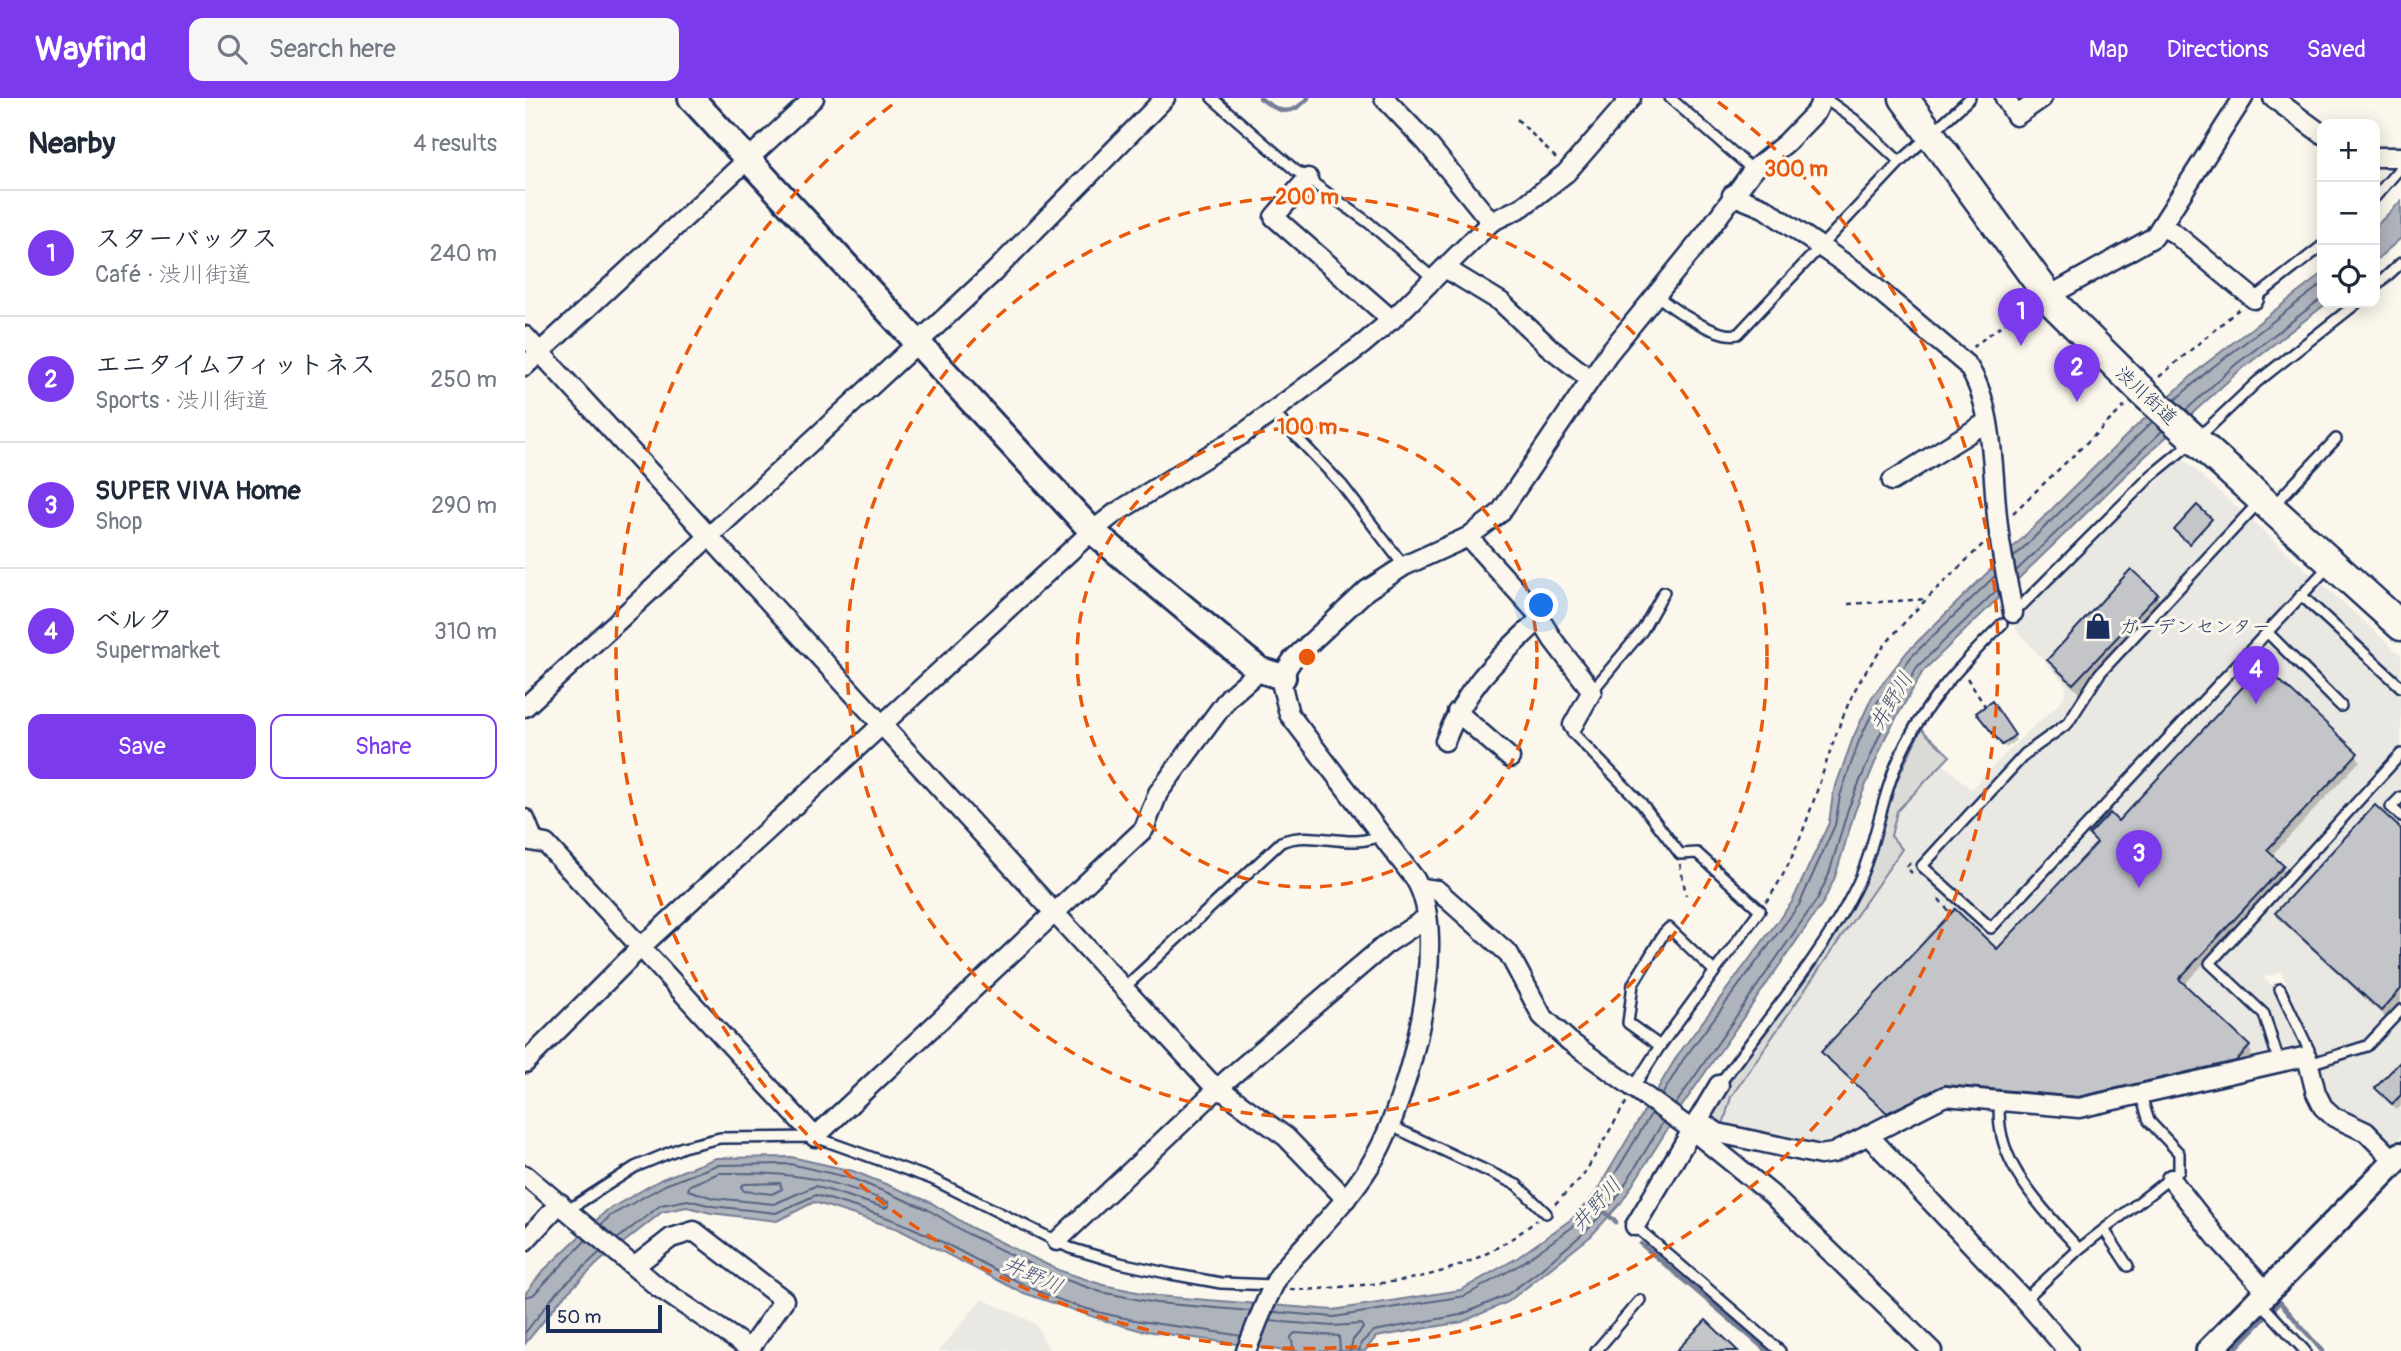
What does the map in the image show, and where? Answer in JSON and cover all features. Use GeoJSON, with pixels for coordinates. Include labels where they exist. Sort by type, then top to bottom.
{"type":"FeatureCollection","features":[{"type":"Feature","properties":{"kind":"main road","name":"渋川街道"},"geometry":{"type":"LineString","coordinates":[[1904,98],[2043,297],[2142,394],[2401,626]]}},
{"type":"Feature","properties":{"kind":"street"},"geometry":{"type":"LineString","coordinates":[[691,98],[1092,531],[1272,673],[1289,714],[1383,834],[1421,888],[1431,939],[1424,1009],[1402,1089],[1376,1156],[1346,1199],[1282,1272],[1246,1351]]}},
{"type":"Feature","properties":{"kind":"street"},"geometry":{"type":"LineString","coordinates":[[525,366],[814,98]]}},
{"type":"Feature","properties":{"kind":"street"},"geometry":{"type":"LineString","coordinates":[[525,707],[1004,262],[1165,98]]}},
{"type":"Feature","properties":{"kind":"street"},"geometry":{"type":"LineString","coordinates":[[525,1063],[642,947],[1092,531],[1114,514],[1202,461],[1273,412],[1392,320],[1490,222],[1522,207],[1568,171],[1632,98]]}},
{"type":"Feature","properties":{"kind":"street"},"geometry":{"type":"LineString","coordinates":[[525,819],[529,839],[546,844],[815,1137],[1145,829],[1158,793],[1229,697],[1293,659],[1338,614],[1367,590],[1404,566],[1468,537],[1500,513],[1590,379],[1732,195],[1753,170],[1786,143],[1816,112],[1823,98]]}},
{"type":"Feature","properties":{"kind":"street"},"geometry":{"type":"LineString","coordinates":[[2005,98],[2016,116],[2042,98]]}},
{"type":"Feature","properties":{"kind":"street"},"geometry":{"type":"LineString","coordinates":[[2043,297],[2154,237],[2243,98]]}},
{"type":"Feature","properties":{"kind":"street"},"geometry":{"type":"LineString","coordinates":[[2273,98],[2317,130]]}},
{"type":"Feature","properties":{"kind":"street"},"geometry":{"type":"LineString","coordinates":[[1392,100],[1490,222]]}},
{"type":"Feature","properties":{"kind":"street"},"geometry":{"type":"LineString","coordinates":[[2380,157],[2401,157]]}},
{"type":"Feature","properties":{"kind":"street"},"geometry":{"type":"LineString","coordinates":[[1308,178],[1274,217],[1392,320]]}},
{"type":"Feature","properties":{"kind":"street"},"geometry":{"type":"LineString","coordinates":[[1732,195],[1764,208],[1857,272],[1967,365],[1979,383],[1987,422],[1994,537],[2012,613]]}},
{"type":"Feature","properties":{"kind":"street"},"geometry":{"type":"LineString","coordinates":[[2162,227],[2174,233],[2254,299]]}},
{"type":"Feature","properties":{"kind":"street"},"geometry":{"type":"LineString","coordinates":[[1440,273],[1501,302],[1550,348],[1590,379]]}},
{"type":"Feature","properties":{"kind":"street"},"geometry":{"type":"LineString","coordinates":[[525,336],[707,538],[1217,1090],[1286,1137],[1346,1199]]}},
{"type":"Feature","properties":{"kind":"street"},"geometry":{"type":"LineString","coordinates":[[1892,481],[1987,422]]}},
{"type":"Feature","properties":{"kind":"street"},"geometry":{"type":"LineString","coordinates":[[1468,537],[1540,619],[1593,691],[1573,725]]}},
{"type":"Feature","properties":{"kind":"street"},"geometry":{"type":"LineString","coordinates":[[1445,741],[1457,712],[1480,676],[1540,619]]}},
{"type":"Feature","properties":{"kind":"street"},"geometry":{"type":"LineString","coordinates":[[1457,712],[1510,758]]}},
{"type":"Feature","properties":{"kind":"street"},"geometry":{"type":"LineString","coordinates":[[1421,888],[1437,890],[1509,954],[1542,1016],[1569,1041],[1633,1092],[1692,1125],[1788,1209],[1932,1351]]}},
{"type":"Feature","properties":{"kind":"street"},"geometry":{"type":"LineString","coordinates":[[1057,1241],[1217,1090],[1385,945],[1417,921],[1426,918]]}},
{"type":"Feature","properties":{"kind":"street"},"geometry":{"type":"LineString","coordinates":[[1692,1125],[1820,1155],[1833,1153],[1945,1096],[2079,1108],[2279,1062],[2308,1061],[2323,1107],[2334,1117],[2366,1132],[2399,1163],[2209,1351]]}},
{"type":"Feature","properties":{"kind":"street"},"geometry":{"type":"LineString","coordinates":[[1635,1226],[1692,1125],[1719,1085]]}},
{"type":"Feature","properties":{"kind":"street"},"geometry":{"type":"LineString","coordinates":[[1868,1135],[2024,1300],[2068,1351]]}},
{"type":"Feature","properties":{"kind":"street"},"geometry":{"type":"LineString","coordinates":[[525,1175],[659,1287],[749,1350],[784,1300],[694,1231],[671,1238],[630,1261]]}},
{"type":"Feature","properties":{"kind":"street"},"geometry":{"type":"LineString","coordinates":[[2171,1179],[2263,1296]]}},
{"type":"Feature","properties":{"kind":"street"},"geometry":{"type":"LineString","coordinates":[[525,1241],[566,1208]]}},
{"type":"Feature","properties":{"kind":"lane"},"geometry":{"type":"LineString","coordinates":[[1212,98],[1308,178],[1440,273]]}},
{"type":"Feature","properties":{"kind":"lane"},"geometry":{"type":"LineString","coordinates":[[1670,98],[1753,170]]}},
{"type":"Feature","properties":{"kind":"lane"},"geometry":{"type":"LineString","coordinates":[[1823,98],[1855,120],[1900,162]]}},
{"type":"Feature","properties":{"kind":"lane"},"geometry":{"type":"LineString","coordinates":[[1657,295],[1709,329],[1732,335],[1744,329],[1900,162],[1970,98]]}},
{"type":"Feature","properties":{"kind":"lane"},"geometry":{"type":"LineString","coordinates":[[2380,191],[2401,167]]}},
{"type":"Feature","properties":{"kind":"lane"},"geometry":{"type":"LineString","coordinates":[[2254,299],[2317,250]]}},
{"type":"Feature","properties":{"kind":"lane"},"geometry":{"type":"LineString","coordinates":[[2380,282],[2401,263]]}},
{"type":"Feature","properties":{"kind":"lane"},"geometry":{"type":"LineString","coordinates":[[1719,1085],[1821,945],[1857,887],[1896,762],[1935,695],[2012,613],[2152,475],[2257,382],[2351,308]]}},
{"type":"Feature","properties":{"kind":"lane"},"geometry":{"type":"LineString","coordinates":[[1273,412],[1342,485],[1404,566]]}},
{"type":"Feature","properties":{"kind":"lane"},"geometry":{"type":"LineString","coordinates":[[2332,563],[1990,929],[1921,866],[2025,754],[2068,723],[2100,674],[2205,561],[2336,439]]}},
{"type":"Feature","properties":{"kind":"lane"},"geometry":{"type":"LineString","coordinates":[[1593,691],[1642,631],[1664,592]]}},
{"type":"Feature","properties":{"kind":"lane"},"geometry":{"type":"LineString","coordinates":[[2301,595],[2401,687]]}},
{"type":"Feature","properties":{"kind":"lane"},"geometry":{"type":"LineString","coordinates":[[2267,632],[2340,706]]}},
{"type":"Feature","properties":{"kind":"lane"},"geometry":{"type":"LineString","coordinates":[[1573,725],[1572,732],[1642,804],[1680,853],[1697,853],[1760,910],[1660,1046],[1633,1092]]}},
{"type":"Feature","properties":{"kind":"lane"},"geometry":{"type":"LineString","coordinates":[[2279,1062],[2264,1014],[2210,963],[2401,754]]}},
{"type":"Feature","properties":{"kind":"lane"},"geometry":{"type":"LineString","coordinates":[[2401,797],[2391,807],[2401,816]]}},
{"type":"Feature","properties":{"kind":"lane"},"geometry":{"type":"LineString","coordinates":[[1123,988],[1281,842],[1295,839],[1351,842],[1374,839],[1383,834]]}},
{"type":"Feature","properties":{"kind":"lane"},"geometry":{"type":"LineString","coordinates":[[1660,1046],[1628,1023],[1633,984],[1664,933],[1669,928],[1714,971]]}},
{"type":"Feature","properties":{"kind":"lane"},"geometry":{"type":"LineString","coordinates":[[2280,989],[2309,1050],[2308,1061],[2367,1046],[2401,1010]]}},
{"type":"Feature","properties":{"kind":"lane"},"geometry":{"type":"LineString","coordinates":[[2024,1300],[2079,1249],[2179,1171],[2179,1153],[2149,1121],[2140,1093]]}},
{"type":"Feature","properties":{"kind":"lane"},"geometry":{"type":"LineString","coordinates":[[2000,1101],[2001,1138],[2006,1151],[2042,1207],[2079,1249]]}},
{"type":"Feature","properties":{"kind":"lane"},"geometry":{"type":"LineString","coordinates":[[1388,1125],[1517,1185],[1546,1213]]}},
{"type":"Feature","properties":{"kind":"lane"},"geometry":{"type":"LineString","coordinates":[[566,1208],[635,1167],[683,1147],[719,1138],[815,1137],[932,1179],[1057,1241],[1120,1263],[1221,1283],[1277,1288]]}},
{"type":"Feature","properties":{"kind":"lane"},"geometry":{"type":"LineString","coordinates":[[1635,1226],[1780,1351]]}},
{"type":"Feature","properties":{"kind":"lane"},"geometry":{"type":"LineString","coordinates":[[2105,1231],[2128,1266]]}},
{"type":"Feature","properties":{"kind":"lane"},"geometry":{"type":"LineString","coordinates":[[2263,1296],[2305,1351]]}},
{"type":"Feature","properties":{"kind":"lane"},"geometry":{"type":"LineString","coordinates":[[1596,1351],[1640,1300]]}},
{"type":"Feature","properties":{"kind":"path"},"geometry":{"type":"LineString","coordinates":[[1517,119],[1568,171]]}},
{"type":"Feature","properties":{"kind":"path"},"geometry":{"type":"LineString","coordinates":[[1971,348],[2043,297]]}},
{"type":"Feature","properties":{"kind":"path"},"geometry":{"type":"LineString","coordinates":[[2010,517],[2142,394],[2254,299]]}},
{"type":"Feature","properties":{"kind":"path"},"geometry":{"type":"LineString","coordinates":[[1760,910],[1791,862],[1830,743],[1853,692],[1900,628],[1994,537]]}},
{"type":"Feature","properties":{"kind":"path"},"geometry":{"type":"LineString","coordinates":[[1847,604],[1928,599]]}},
{"type":"Feature","properties":{"kind":"path"},"geometry":{"type":"LineString","coordinates":[[2252,665],[2258,670]]}},
{"type":"Feature","properties":{"kind":"path"},"geometry":{"type":"LineString","coordinates":[[1958,668],[1985,706]]}},
{"type":"Feature","properties":{"kind":"path"},"geometry":{"type":"LineString","coordinates":[[1680,853],[1686,895]]}},
{"type":"Feature","properties":{"kind":"path"},"geometry":{"type":"LineString","coordinates":[[1915,857],[1906,867],[1915,875]]}},
{"type":"Feature","properties":{"kind":"path"},"geometry":{"type":"LineString","coordinates":[[1933,891],[1950,913]]}},
{"type":"Feature","properties":{"kind":"path"},"geometry":{"type":"LineString","coordinates":[[1277,1288],[1371,1285],[1443,1273],[1500,1247],[1546,1213],[1583,1176],[1633,1092]]}},
{"type":"Feature","properties":{"kind":"shaded area"},"geometry":{"type":"Polygon","coordinates":[[[2182,458],[2401,655],[2401,1137],[2392,1147],[2356,1119],[2334,1107],[2324,1095],[2315,1047],[2281,972],[2263,978],[2274,987],[2303,1047],[2244,1064],[2075,1101],[1940,1091],[1819,1148],[1723,1125],[1731,1097],[1902,849],[1891,836],[1897,811],[1943,764],[1971,789],[2057,706],[2065,694],[2066,685],[2016,630],[2016,624],[2039,596],[2182,458]]]}},
{"type":"Feature","properties":{"kind":"shaded area"},"geometry":{"type":"Polygon","coordinates":[[[1921,729],[1950,756],[1897,811],[1891,836],[1902,849],[1731,1097],[1723,1125],[1714,1122],[1711,1114],[1729,1082],[1823,952],[1854,903],[1898,778],[1921,729]]]}},
{"type":"Feature","properties":{"kind":"shaded area"},"geometry":{"type":"Polygon","coordinates":[[[982,1299],[1035,1323],[1050,1351],[939,1351],[982,1299]]]}},
{"type":"Feature","properties":{"kind":"water"},"geometry":{"type":"Polygon","coordinates":[[[2401,201],[2401,238],[2380,257],[2380,245],[2380,222],[2401,201]]]}},
{"type":"Feature","properties":{"kind":"water","name":"井野川"},"geometry":{"type":"Polygon","coordinates":[[[2317,278],[2317,308],[2321,308],[2239,371],[2141,460],[1923,671],[1886,736],[1855,811],[1835,877],[1824,901],[1682,1106],[1621,1203],[1591,1236],[1508,1302],[1462,1322],[1376,1337],[1365,1351],[1285,1351],[1139,1330],[1103,1320],[1021,1292],[898,1229],[814,1202],[777,1221],[711,1213],[687,1207],[662,1212],[599,1262],[562,1298],[525,1344],[525,1294],[543,1271],[606,1211],[662,1179],[716,1158],[791,1157],[853,1171],[930,1202],[972,1228],[1058,1270],[1103,1285],[1157,1296],[1333,1310],[1461,1290],[1517,1258],[1573,1218],[1595,1194],[1677,1056],[1792,902],[1829,823],[1833,794],[1853,738],[1872,697],[1907,652],[2131,431],[2204,365],[2317,278]]]}},
{"type":"Feature","properties":{"kind":"building"},"geometry":{"type":"Polygon","coordinates":[[[2197,505],[2212,519],[2189,544],[2174,530],[2197,505]]]}},
{"type":"Feature","properties":{"kind":"building"},"geometry":{"type":"Polygon","coordinates":[[[2131,569],[2158,594],[2073,684],[2047,660],[2131,569]]]}},
{"type":"Feature","properties":{"kind":"building"},"geometry":{"type":"Polygon","coordinates":[[[2263,665],[2358,753],[2267,850],[2284,866],[2179,979],[2250,1046],[2236,1061],[2078,1097],[1945,1085],[1887,1113],[1821,1052],[1955,909],[1997,949],[2097,843],[2089,835],[2110,813],[2118,821],[2263,665]]]}},
{"type":"Feature","properties":{"kind":"building"},"geometry":{"type":"Polygon","coordinates":[[[1992,701],[2015,735],[2002,745],[1976,713],[1992,701]]]}},
{"type":"Feature","properties":{"kind":"building"},"geometry":{"type":"Polygon","coordinates":[[[2375,805],[2401,829],[2401,989],[2381,1011],[2275,913],[2375,805]]]}},
{"type":"Feature","properties":{"kind":"building"},"geometry":{"type":"Polygon","coordinates":[[[2401,1061],[2401,1095],[2392,1104],[2375,1088],[2401,1061]]]}},
{"type":"Feature","properties":{"kind":"building"},"geometry":{"type":"Polygon","coordinates":[[[1706,1320],[1738,1351],[1676,1351],[1706,1320]]]}},
{"type":"Feature","properties":{"kind":"waterway"},"geometry":{"type":"LineString","coordinates":[[1260,98],[1285,111],[1296,108],[1308,98]]}},
{"type":"Feature","properties":{"kind":"waterway"},"geometry":{"type":"LineString","coordinates":[[1086,191],[1099,177]]}},
{"type":"Feature","properties":{"kind":"waterway","name":"井野川"},"geometry":{"type":"LineString","coordinates":[[1606,1213],[1616,1222]]}},
{"type":"Feature","properties":{"kind":"waterway"},"geometry":{"type":"LineString","coordinates":[[1641,1244],[1767,1351]]}},
{"type":"Feature","properties":{"kind":"waterway"},"geometry":{"type":"LineString","coordinates":[[2233,1351],[2280,1302],[2322,1351]]}},
{"type":"Feature","properties":{"kind":"place","name":"スターバックス"},"geometry":{"type":"Point","coordinates":[2021,346]}},
{"type":"Feature","properties":{"kind":"place","name":"エニタイムフィットネス"},"geometry":{"type":"Point","coordinates":[2077,402]}},
{"type":"Feature","properties":{"kind":"place","name":"ガーデンセンター"},"geometry":{"type":"Point","coordinates":[2098,626]}},
{"type":"Feature","properties":{"kind":"place","name":"ベルク"},"geometry":{"type":"Point","coordinates":[2256,704]}},
{"type":"Feature","properties":{"kind":"place","name":"SUPER VIVA Home"},"geometry":{"type":"Point","coordinates":[2139,888]}}]}
